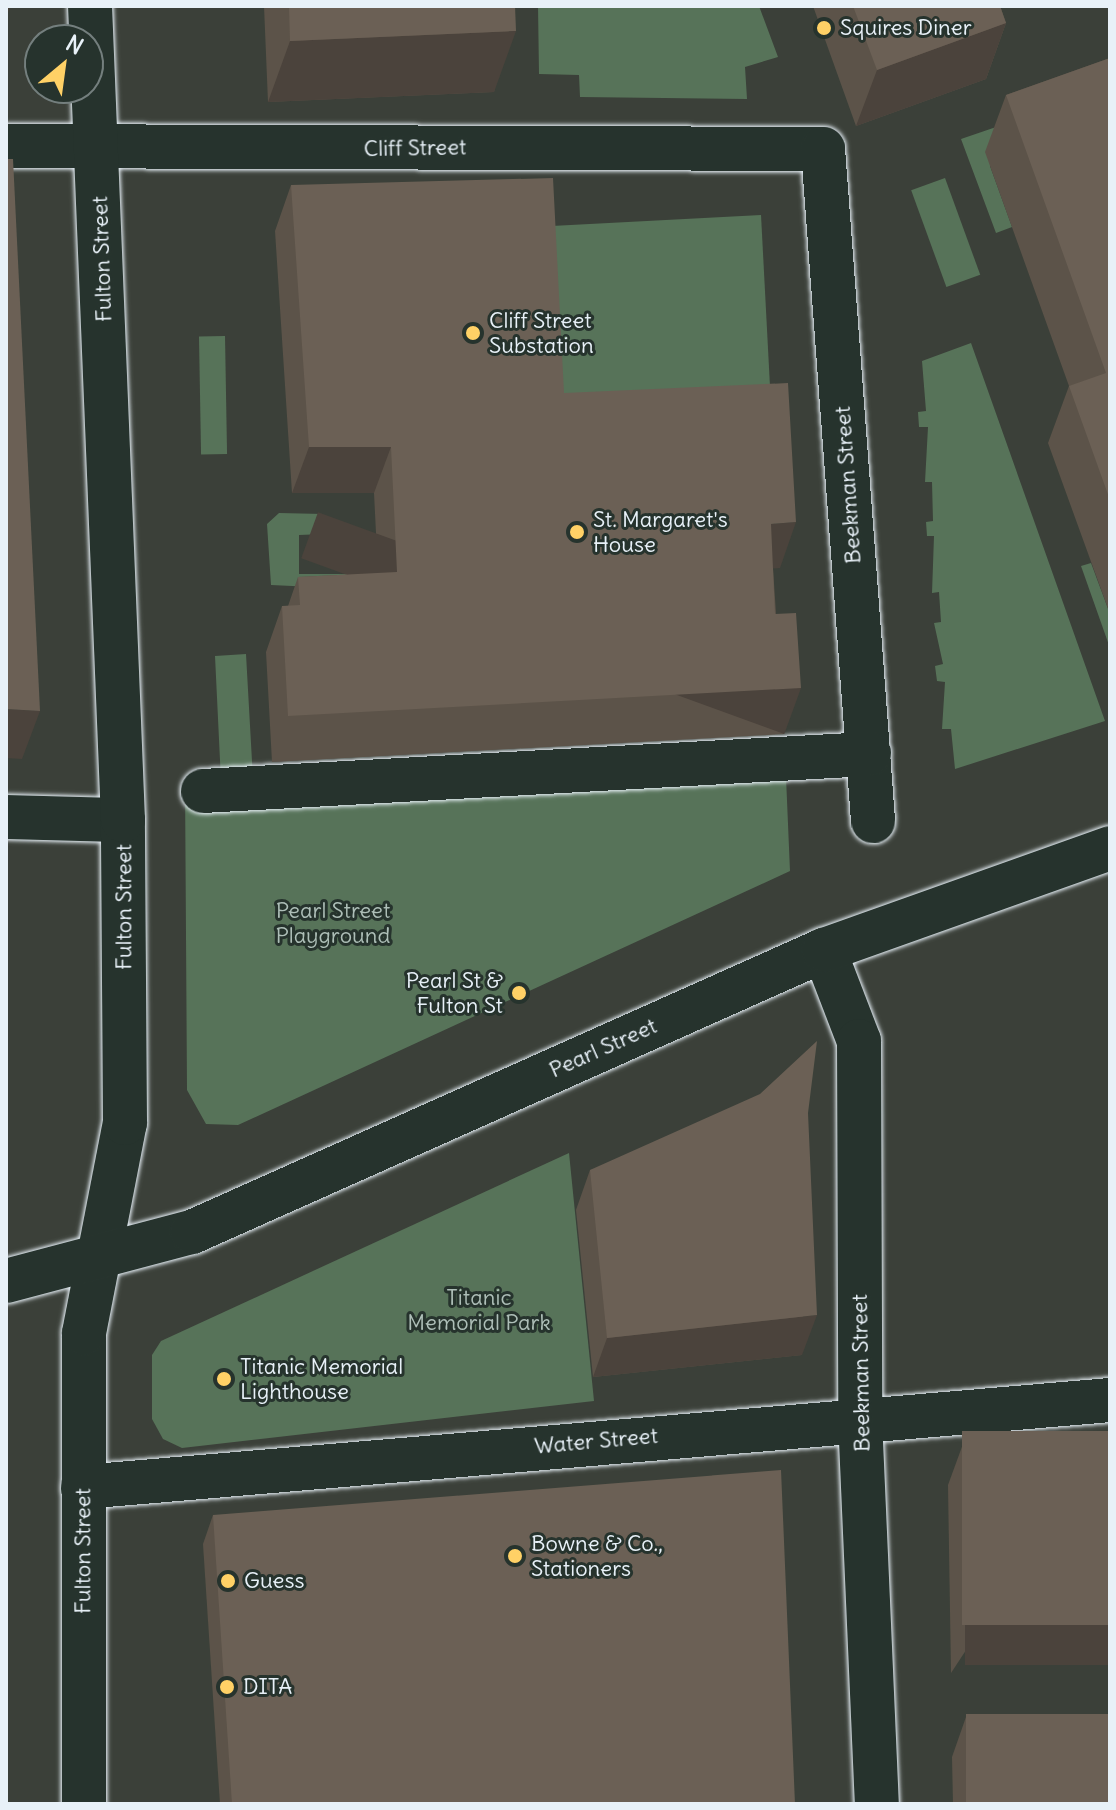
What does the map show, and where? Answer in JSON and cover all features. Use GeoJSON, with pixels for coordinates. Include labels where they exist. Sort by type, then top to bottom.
{"type":"FeatureCollection","features":[{"type":"Feature","properties":{"kind":"street","name":"Fulton Street"},"geometry":{"type":"LineString","coordinates":[[84,1804],[84,1333],[102,1261],[125,1123],[123,820],[90,6]]}},
{"type":"Feature","properties":{"kind":"street","name":"Cliff Street"},"geometry":{"type":"LineString","coordinates":[[6,146],[823,149]]}},
{"type":"Feature","properties":{"kind":"street","name":"Beekman Street"},"geometry":{"type":"LineString","coordinates":[[823,149],[873,821]]}},
{"type":"Feature","properties":{"kind":"street"},"geometry":{"type":"LineString","coordinates":[[203,791],[869,754]]}},
{"type":"Feature","properties":{"kind":"street"},"geometry":{"type":"LineString","coordinates":[[6,817],[123,820]]}},
{"type":"Feature","properties":{"kind":"street","name":"Pearl Street"},"geometry":{"type":"LineString","coordinates":[[102,1261],[192,1232],[824,950],[1110,848]]}},
{"type":"Feature","properties":{"kind":"street","name":"Beekman Street"},"geometry":{"type":"LineString","coordinates":[[824,950],[859,1041],[860,1418],[877,1804]]}},
{"type":"Feature","properties":{"kind":"street"},"geometry":{"type":"LineString","coordinates":[[6,1281],[102,1261]]}},
{"type":"Feature","properties":{"kind":"street","name":"Water Street"},"geometry":{"type":"LineString","coordinates":[[83,1487],[860,1418],[1110,1400]]}},
{"type":"Feature","properties":{"kind":"green space"},"geometry":{"type":"Polygon","coordinates":[[[538,6],[759,6],[778,57],[745,67],[747,99],[580,97],[579,75],[539,74],[538,6]]]}},
{"type":"Feature","properties":{"kind":"green space"},"geometry":{"type":"Polygon","coordinates":[[[1110,88],[990,166],[1012,227],[996,233],[961,139],[1110,88]]]}},
{"type":"Feature","properties":{"kind":"green space"},"geometry":{"type":"Polygon","coordinates":[[[945,178],[980,275],[946,287],[911,190],[945,178]]]}},
{"type":"Feature","properties":{"kind":"green space"},"geometry":{"type":"Polygon","coordinates":[[[761,215],[772,429],[549,440],[537,227],[761,215]]]}},
{"type":"Feature","properties":{"kind":"green space"},"geometry":{"type":"Polygon","coordinates":[[[199,336],[225,336],[227,454],[201,454],[199,336]]]}},
{"type":"Feature","properties":{"kind":"green space"},"geometry":{"type":"Polygon","coordinates":[[[971,343],[1105,721],[955,769],[951,729],[942,729],[945,682],[937,681],[935,666],[943,664],[934,623],[941,622],[939,592],[932,593],[934,536],[927,536],[926,522],[933,521],[932,482],[925,482],[928,427],[919,427],[918,412],[926,411],[922,361],[971,343]]]}},
{"type":"Feature","properties":{"kind":"green space"},"geometry":{"type":"Polygon","coordinates":[[[279,513],[323,514],[324,534],[299,535],[299,574],[355,574],[356,589],[271,585],[267,524],[279,513]]]}},
{"type":"Feature","properties":{"kind":"green space"},"geometry":{"type":"Polygon","coordinates":[[[1091,563],[1110,614],[1110,648],[1081,566],[1091,563]]]}},
{"type":"Feature","properties":{"kind":"green space","name":"Pearl Street Playground"},"geometry":{"type":"Polygon","coordinates":[[[246,654],[253,779],[785,753],[790,871],[238,1125],[206,1124],[187,1090],[185,782],[221,781],[215,656],[246,654]]]}},
{"type":"Feature","properties":{"kind":"green space","name":"Titanic Memorial Park"},"geometry":{"type":"Polygon","coordinates":[[[569,1153],[594,1401],[182,1448],[163,1439],[152,1419],[152,1355],[161,1341],[569,1153]]]}},
{"type":"Feature","properties":{"kind":"building"},"geometry":{"type":"Polygon","coordinates":[[[289,6],[515,6],[516,31],[290,41],[289,6]]]}},
{"type":"Feature","properties":{"kind":"building"},"geometry":{"type":"Polygon","coordinates":[[[853,6],[1000,6],[1006,23],[877,70],[853,6]]]}},
{"type":"Feature","properties":{"kind":"building"},"geometry":{"type":"Polygon","coordinates":[[[1110,58],[1110,500],[1069,386],[1106,373],[1006,95],[1110,58]]]}},
{"type":"Feature","properties":{"kind":"building"},"geometry":{"type":"Polygon","coordinates":[[[6,159],[13,159],[40,711],[6,709],[6,159]]]}},
{"type":"Feature","properties":{"kind":"building","name":"St. Margaret's House"},"geometry":{"type":"Polygon","coordinates":[[[553,178],[564,393],[788,383],[796,522],[771,524],[775,614],[796,613],[801,688],[288,716],[282,606],[300,605],[298,577],[397,572],[391,447],[309,447],[291,185],[553,178]]]}},
{"type":"Feature","properties":{"kind":"building"},"geometry":{"type":"Polygon","coordinates":[[[817,1041],[808,1113],[817,1315],[607,1338],[590,1170],[760,1094],[817,1041]]]}},
{"type":"Feature","properties":{"kind":"building"},"geometry":{"type":"Polygon","coordinates":[[[962,1431],[1110,1431],[1110,1625],[962,1625],[962,1431]]]}},
{"type":"Feature","properties":{"kind":"building"},"geometry":{"type":"Polygon","coordinates":[[[781,1470],[795,1804],[232,1804],[213,1515],[781,1470]]]}},
{"type":"Feature","properties":{"kind":"building"},"geometry":{"type":"Polygon","coordinates":[[[966,1714],[1110,1714],[1110,1804],[966,1804],[966,1714]]]}},
{"type":"Feature","properties":{"kind":"place","name":"Squires Diner"},"geometry":{"type":"Point","coordinates":[824,28]}},
{"type":"Feature","properties":{"kind":"place","name":"Cliff Street Substation"},"geometry":{"type":"Point","coordinates":[473,333]}},
{"type":"Feature","properties":{"kind":"place","name":"St. Margaret's House"},"geometry":{"type":"Point","coordinates":[577,532]}},
{"type":"Feature","properties":{"kind":"place","name":"Pearl St & Fulton St"},"geometry":{"type":"Point","coordinates":[519,993]}},
{"type":"Feature","properties":{"kind":"place","name":"Titanic Memorial Lighthouse"},"geometry":{"type":"Point","coordinates":[224,1379]}},
{"type":"Feature","properties":{"kind":"place","name":"Bowne & Co., Stationers"},"geometry":{"type":"Point","coordinates":[515,1556]}},
{"type":"Feature","properties":{"kind":"place","name":"Guess"},"geometry":{"type":"Point","coordinates":[228,1581]}},
{"type":"Feature","properties":{"kind":"place","name":"DITA"},"geometry":{"type":"Point","coordinates":[227,1687]}}]}
